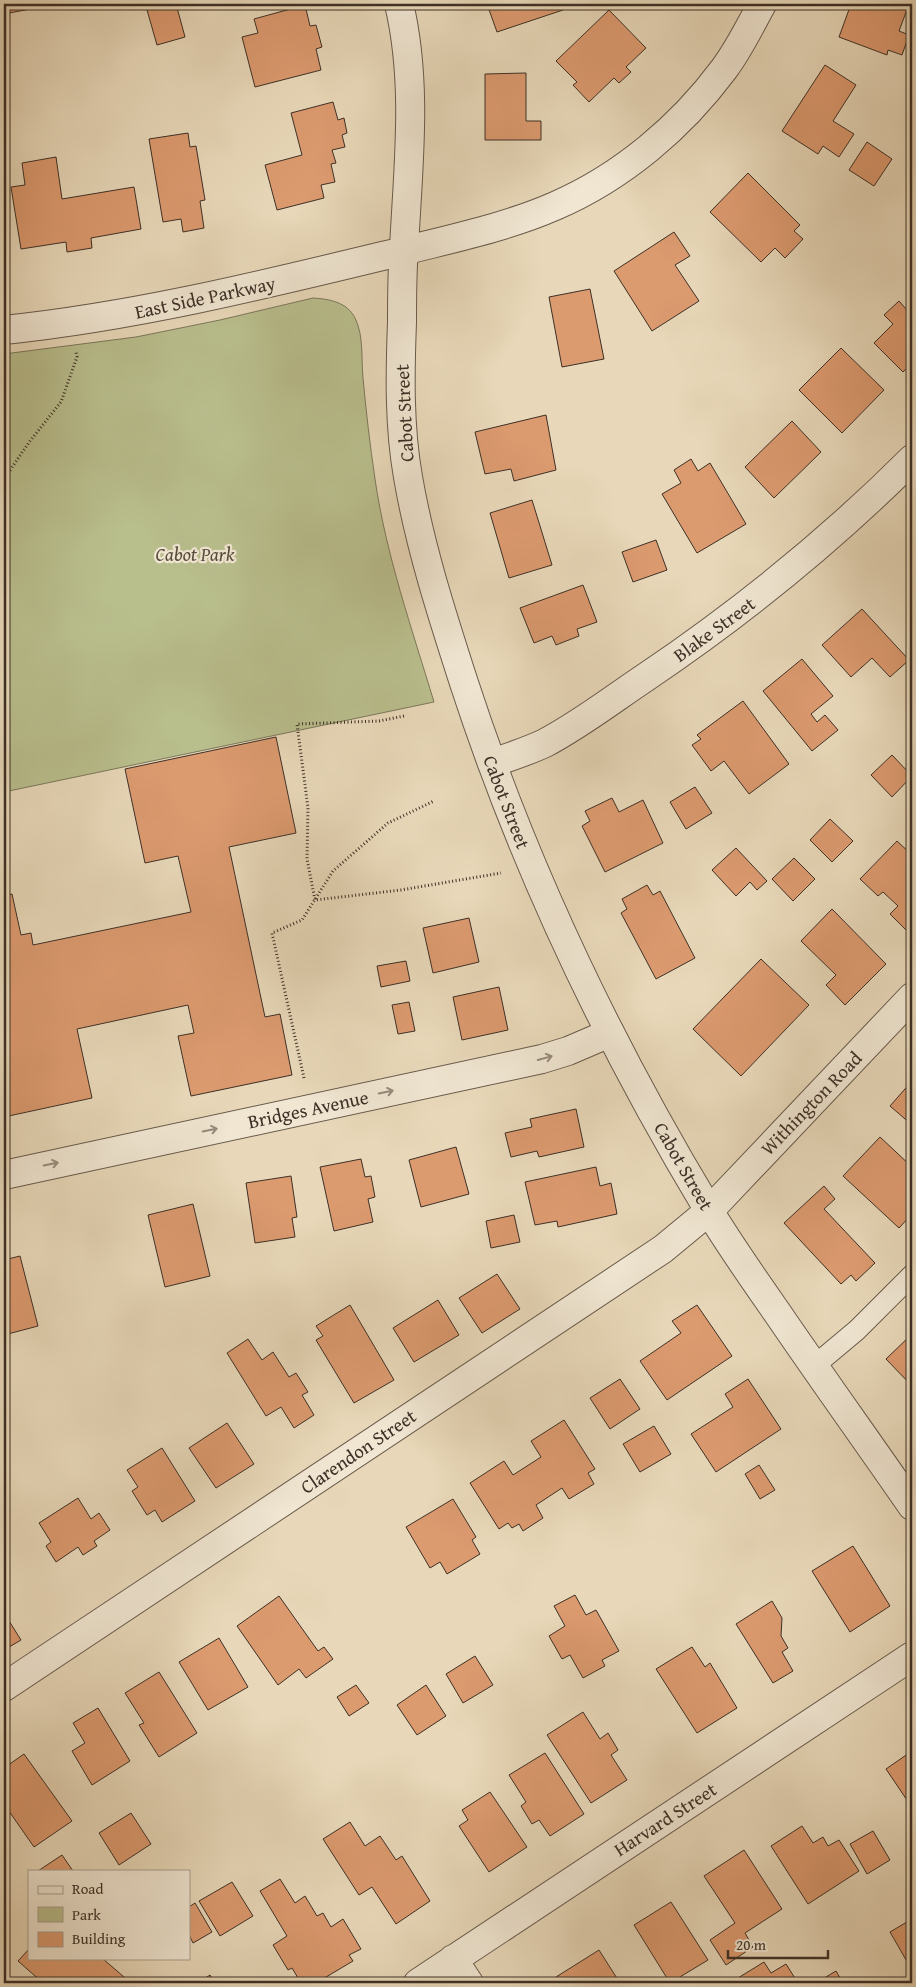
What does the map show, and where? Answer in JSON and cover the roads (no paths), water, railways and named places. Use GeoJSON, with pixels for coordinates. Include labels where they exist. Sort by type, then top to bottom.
{"type":"FeatureCollection","features":[{"type":"Feature","properties":{"kind":"street","name":"Cabot Street"},"geometry":{"type":"LineString","coordinates":[[399,4],[408,59],[411,108],[410,158],[403,252],[400,373],[402,426],[408,476],[432,580],[474,713],[530,863],[610,1033],[709,1210],[814,1366],[912,1506]]}},
{"type":"Feature","properties":{"kind":"street","name":"East Side Parkway"},"geometry":{"type":"LineString","coordinates":[[4,330],[74,322],[214,296],[403,252],[508,224],[555,206],[592,188],[631,163],[665,134],[700,99],[718,76],[748,32],[762,4]]}},
{"type":"Feature","properties":{"kind":"street","name":"Blake Street"},"geometry":{"type":"LineString","coordinates":[[492,763],[540,745],[567,731],[691,646],[756,599],[823,544],[912,460]]}},
{"type":"Feature","properties":{"kind":"street","name":"Withington Road"},"geometry":{"type":"LineString","coordinates":[[709,1210],[912,997]]}},
{"type":"Feature","properties":{"kind":"street","name":"Bridges Avenue"},"geometry":{"type":"LineString","coordinates":[[4,1175],[542,1058],[568,1051],[610,1033]]}},
{"type":"Feature","properties":{"kind":"street","name":"Clarendon Street"},"geometry":{"type":"LineString","coordinates":[[4,1687],[663,1249],[709,1210]]}},
{"type":"Feature","properties":{"kind":"street","name":"Harvard Street"},"geometry":{"type":"LineString","coordinates":[[418,1983],[912,1656]]}},
{"type":"Feature","properties":{"kind":"street"},"geometry":{"type":"LineString","coordinates":[[453,1959],[469,1983]]}},
{"type":"Feature","properties":{"kind":"lane"},"geometry":{"type":"LineString","coordinates":[[814,1366],[857,1330],[912,1275]]}},
{"type":"Feature","properties":{"kind":"park label","name":"Cabot Park"},"geometry":{"type":"Point","coordinates":[195,554]}}]}
